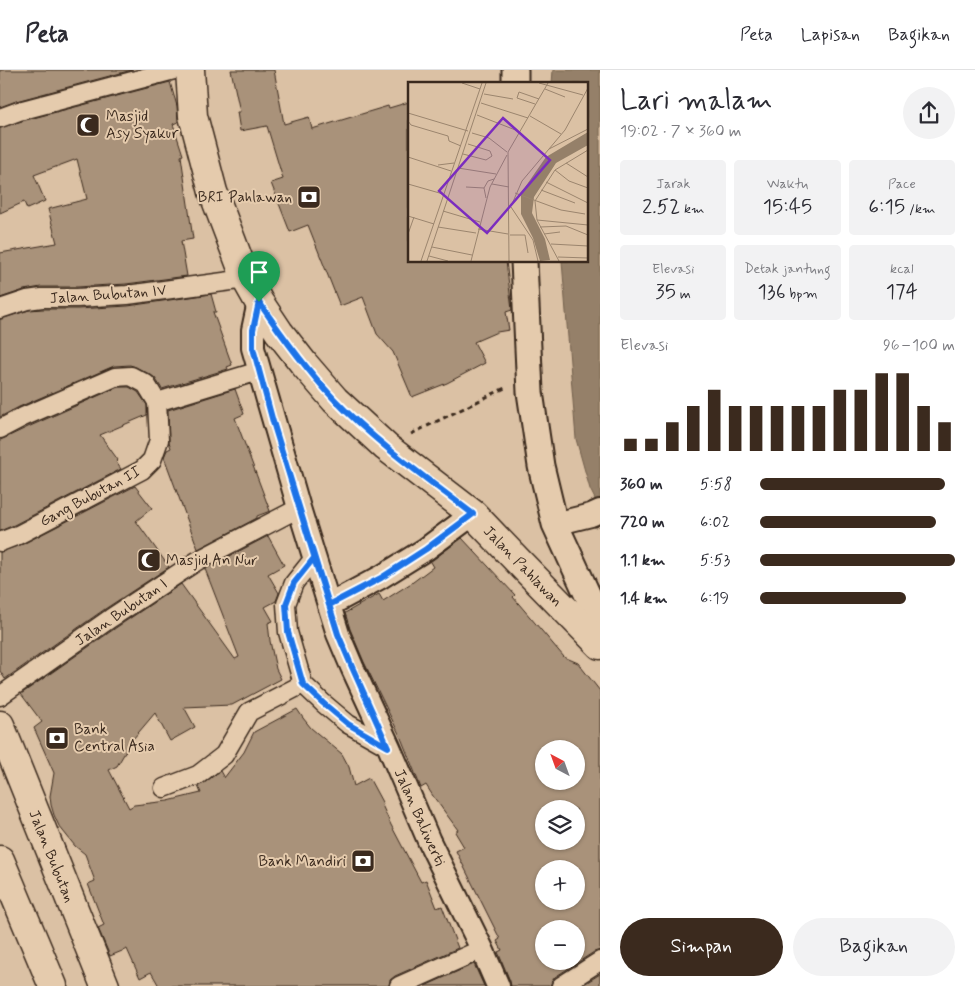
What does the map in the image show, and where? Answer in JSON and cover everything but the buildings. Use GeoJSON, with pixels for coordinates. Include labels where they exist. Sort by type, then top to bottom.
{"type":"FeatureCollection","features":[{"type":"Feature","properties":{"kind":"main road","name":"Jalan Pahlawan"},"geometry":{"type":"LineString","coordinates":[[190,70],[194,116],[213,192],[253,291],[284,338],[335,400],[386,447],[473,514],[600,645]]}},
{"type":"Feature","properties":{"kind":"main road"},"geometry":{"type":"LineString","coordinates":[[524,262],[530,392],[541,466],[555,524],[600,622]]}},
{"type":"Feature","properties":{"kind":"main road","name":"Jalan Bubutan"},"geometry":{"type":"LineString","coordinates":[[0,725],[105,986]]}},
{"type":"Feature","properties":{"kind":"main road"},"geometry":{"type":"LineString","coordinates":[[0,860],[47,984]]}},
{"type":"Feature","properties":{"kind":"street"},"geometry":{"type":"LineString","coordinates":[[0,118],[174,70]]}},
{"type":"Feature","properties":{"kind":"street","name":"Jalan Bubutan IV"},"geometry":{"type":"LineString","coordinates":[[0,308],[34,299],[253,291]]}},
{"type":"Feature","properties":{"kind":"street","name":"Jalan Baliwerti"},"geometry":{"type":"LineString","coordinates":[[253,291],[253,348],[338,634],[430,841],[498,986]]}},
{"type":"Feature","properties":{"kind":"street"},"geometry":{"type":"LineString","coordinates":[[0,429],[115,377],[131,376],[146,384],[157,402],[259,371]]}},
{"type":"Feature","properties":{"kind":"street","name":"Gang Bubutan II"},"geometry":{"type":"LineString","coordinates":[[0,542],[142,470],[152,460],[158,440],[157,402]]}},
{"type":"Feature","properties":{"kind":"street","name":"Jalan Bubutan I"},"geometry":{"type":"LineString","coordinates":[[0,696],[111,618],[197,561],[299,508]]}},
{"type":"Feature","properties":{"kind":"street"},"geometry":{"type":"LineString","coordinates":[[555,524],[595,513]]}},
{"type":"Feature","properties":{"kind":"street"},"geometry":{"type":"LineString","coordinates":[[329,605],[381,578],[426,549],[473,514]]}},
{"type":"Feature","properties":{"kind":"street"},"geometry":{"type":"LineString","coordinates":[[314,558],[294,583],[286,604],[288,632],[303,684],[348,724],[388,747]]}},
{"type":"Feature","properties":{"kind":"street"},"geometry":{"type":"LineString","coordinates":[[164,788],[198,775],[224,755],[249,712],[303,684]]}},
{"type":"Feature","properties":{"kind":"street"},"geometry":{"type":"LineString","coordinates":[[399,986],[482,949]]}},
{"type":"Feature","properties":{"kind":"street"},"geometry":{"type":"LineString","coordinates":[[561,986],[600,961]]}},
{"type":"Feature","properties":{"kind":"path"},"geometry":{"type":"LineString","coordinates":[[386,447],[529,376]]}},
{"type":"Feature","properties":{"kind":"shaded area"},"geometry":{"type":"Polygon","coordinates":[[[553,70],[600,70],[600,509],[590,489],[576,439],[562,262],[588,262],[588,82],[552,82],[553,70]]]}},
{"type":"Feature","properties":{"kind":"place","name":"Masjid Asy Syakur"},"geometry":{"type":"Point","coordinates":[88,125]}},
{"type":"Feature","properties":{"kind":"place","name":"BRI Pahlawan"},"geometry":{"type":"Point","coordinates":[309,197]}},
{"type":"Feature","properties":{"kind":"place","name":"Masjid An Nur"},"geometry":{"type":"Point","coordinates":[149,560]}},
{"type":"Feature","properties":{"kind":"place","name":"Bank Central Asia"},"geometry":{"type":"Point","coordinates":[57,738]}},
{"type":"Feature","properties":{"kind":"place","name":"Bank Mandiri"},"geometry":{"type":"Point","coordinates":[363,861]}},
{"type":"Feature","properties":{"kind":"route"},"geometry":{"type":"LineString","coordinates":[[259,302],[253,330],[253,348],[273,422],[314,558],[338,634],[388,747],[348,724],[303,684],[288,632],[286,604],[294,583],[314,558],[329,605],[381,578],[426,549],[473,514],[386,447],[335,400],[279,332],[259,302]]}}]}
